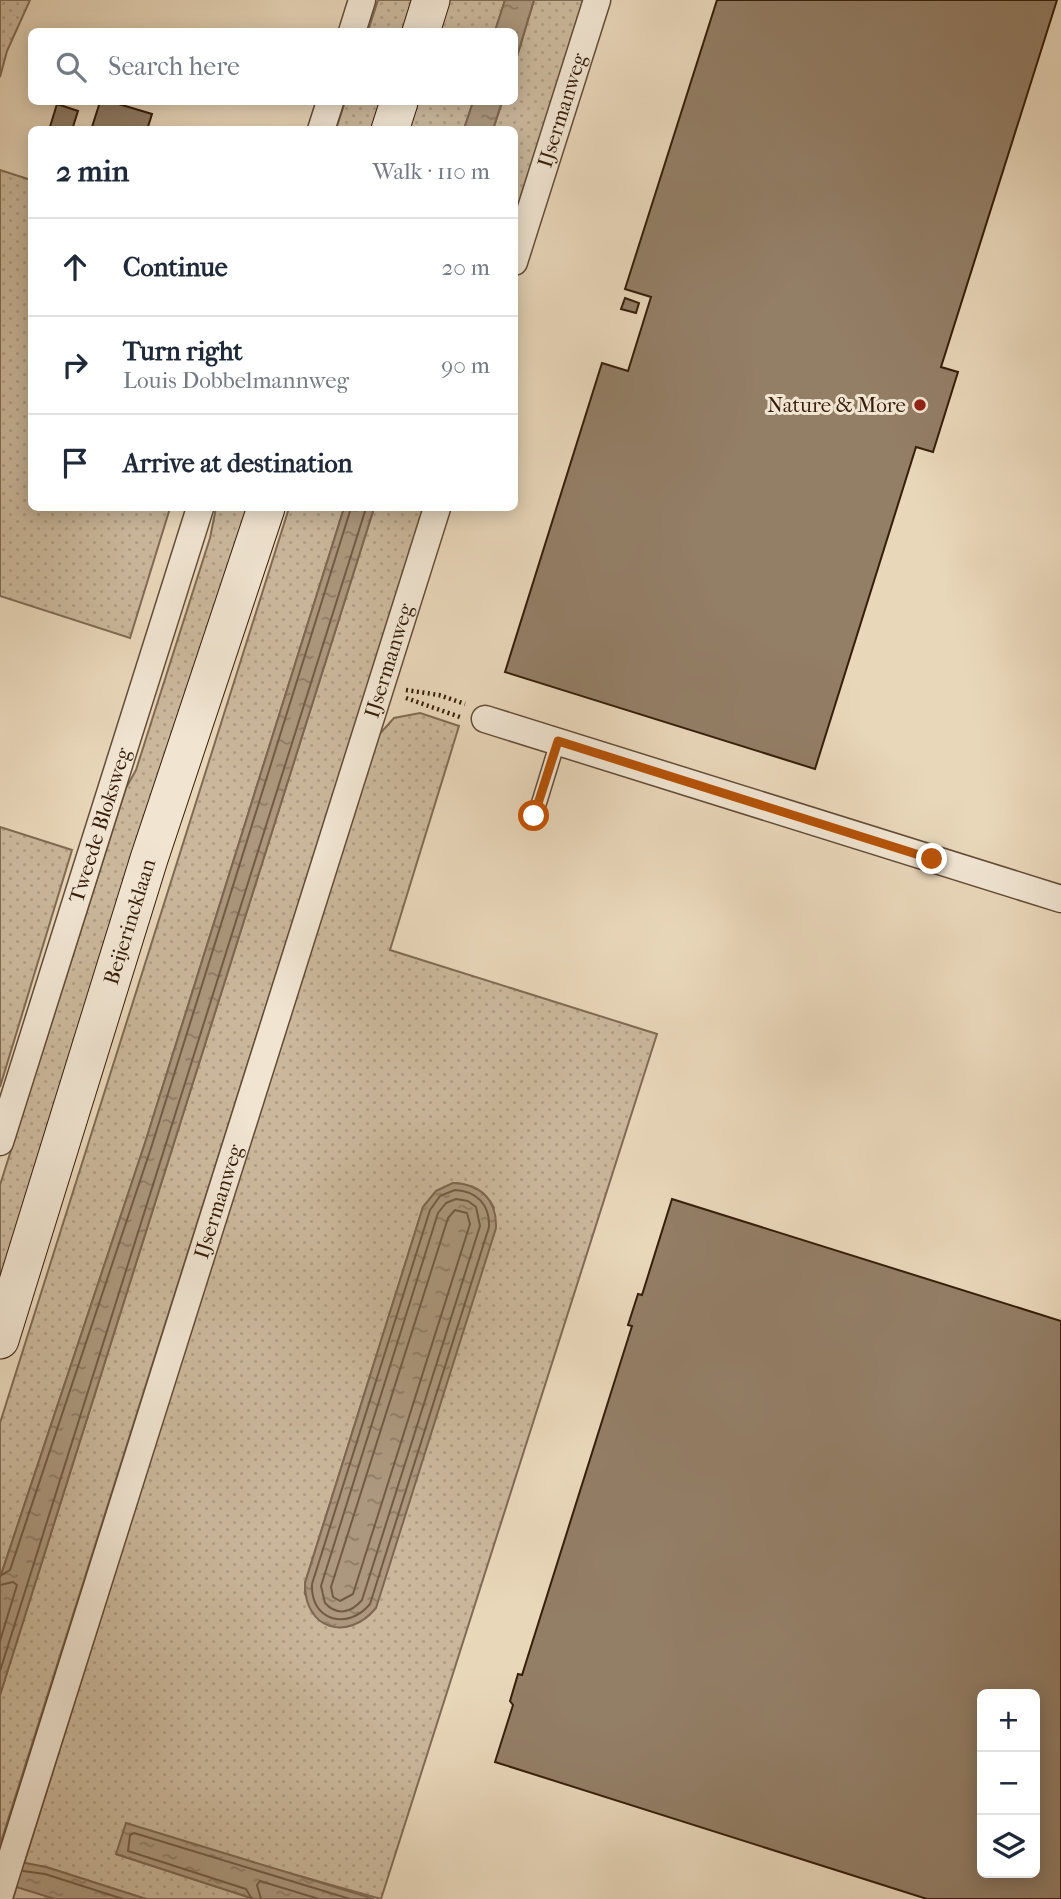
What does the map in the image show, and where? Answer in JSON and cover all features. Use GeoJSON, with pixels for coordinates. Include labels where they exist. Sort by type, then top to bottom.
{"type":"FeatureCollection","features":[{"type":"Feature","properties":{"kind":"main road"},"geometry":{"type":"LineString","coordinates":[[422,28],[431,0]]}},
{"type":"Feature","properties":{"kind":"main road"},"geometry":{"type":"LineString","coordinates":[[391,126],[398,105]]}},
{"type":"Feature","properties":{"kind":"main road","name":"Beijerincklaan"},"geometry":{"type":"LineString","coordinates":[[0,1340],[149,859],[265,511]]}},
{"type":"Feature","properties":{"kind":"street"},"geometry":{"type":"LineString","coordinates":[[353,28],[362,0]]}},
{"type":"Feature","properties":{"kind":"street","name":"IJsermanweg"},"geometry":{"type":"LineString","coordinates":[[518,249],[597,0]]}},
{"type":"Feature","properties":{"kind":"street"},"geometry":{"type":"LineString","coordinates":[[322,126],[329,105]]}},
{"type":"Feature","properties":{"kind":"street","name":"Tweede Bloksweg"},"geometry":{"type":"LineString","coordinates":[[0,1142],[199,511]]}},
{"type":"Feature","properties":{"kind":"street","name":"IJsermanweg"},"geometry":{"type":"LineString","coordinates":[[0,1894],[437,511]]}},
{"type":"Feature","properties":{"kind":"street"},"geometry":{"type":"LineString","coordinates":[[485,719],[1061,899]]}},
{"type":"Feature","properties":{"kind":"lane"},"geometry":{"type":"LineString","coordinates":[[534,816],[558,741]]}},
{"type":"Feature","properties":{"kind":"path"},"geometry":{"type":"LineString","coordinates":[[381,687],[439,695],[463,703],[485,719]]}},
{"type":"Feature","properties":{"kind":"path"},"geometry":{"type":"LineString","coordinates":[[381,687],[457,717],[485,719]]}},
{"type":"Feature","properties":{"kind":"green space"},"geometry":{"type":"Polygon","coordinates":[[[0,0],[30,0],[7,51],[0,77],[0,0]]]}},
{"type":"Feature","properties":{"kind":"green space"},"geometry":{"type":"Polygon","coordinates":[[[378,0],[412,0],[403,28],[369,28],[378,0]]]}},
{"type":"Feature","properties":{"kind":"green space"},"geometry":{"type":"Polygon","coordinates":[[[448,0],[505,0],[496,28],[439,28],[448,0]]]}},
{"type":"Feature","properties":{"kind":"green space"},"geometry":{"type":"Polygon","coordinates":[[[534,0],[586,0],[518,215],[518,126],[494,126],[501,105],[518,105],[518,53],[534,0]]]}},
{"type":"Feature","properties":{"kind":"green space"},"geometry":{"type":"Polygon","coordinates":[[[344,105],[379,105],[372,126],[337,126],[344,105]]]}},
{"type":"Feature","properties":{"kind":"green space"},"geometry":{"type":"Polygon","coordinates":[[[415,105],[472,105],[465,126],[408,126],[415,105]]]}},
{"type":"Feature","properties":{"kind":"green space"},"geometry":{"type":"Polygon","coordinates":[[[0,170],[28,179],[28,511],[169,511],[130,638],[0,596],[0,170]]]}},
{"type":"Feature","properties":{"kind":"green space"},"geometry":{"type":"Polygon","coordinates":[[[215,511],[251,511],[0,1307],[0,1185],[126,788],[136,770],[210,538],[215,511]]]}},
{"type":"Feature","properties":{"kind":"green space"},"geometry":{"type":"Polygon","coordinates":[[[288,511],[343,511],[145,1143],[0,1578],[0,1423],[288,511]]]}},
{"type":"Feature","properties":{"kind":"green space"},"geometry":{"type":"Polygon","coordinates":[[[373,511],[423,511],[0,1845],[0,1695],[373,511]]]}},
{"type":"Feature","properties":{"kind":"green space"},"geometry":{"type":"Polygon","coordinates":[[[420,713],[459,726],[390,950],[657,1034],[381,1899],[261,1865],[116,1854],[254,1899],[146,1899],[46,1867],[24,1864],[376,738],[394,718],[420,713]],[[453,1183],[436,1191],[423,1207],[305,1583],[305,1595],[494,1208],[483,1193],[453,1183]]]}},
{"type":"Feature","properties":{"kind":"green space"},"geometry":{"type":"Polygon","coordinates":[[[0,827],[72,850],[0,1087],[0,827]]]}},
{"type":"Feature","properties":{"kind":"green space"},"geometry":{"type":"Polygon","coordinates":[[[17,1886],[55,1899],[13,1899],[17,1886]]]}},
{"type":"Feature","properties":{"kind":"water"},"geometry":{"type":"Polygon","coordinates":[[[505,0],[534,0],[518,53],[518,28],[496,28],[505,0]]]}},
{"type":"Feature","properties":{"kind":"water"},"geometry":{"type":"Polygon","coordinates":[[[472,105],[501,105],[494,126],[465,126],[472,105]]]}},
{"type":"Feature","properties":{"kind":"water"},"geometry":{"type":"Polygon","coordinates":[[[343,511],[373,511],[0,1695],[0,1578],[145,1143],[343,511]]]}},
{"type":"Feature","properties":{"kind":"water"},"geometry":{"type":"Polygon","coordinates":[[[453,1183],[472,1187],[485,1195],[494,1209],[496,1228],[376,1608],[365,1619],[353,1625],[330,1626],[320,1621],[312,1612],[305,1583],[423,1207],[436,1191],[453,1183]]]}},
{"type":"Feature","properties":{"kind":"water"},"geometry":{"type":"Polygon","coordinates":[[[126,1823],[374,1899],[254,1899],[116,1854],[126,1823]]]}},
{"type":"Feature","properties":{"kind":"water"},"geometry":{"type":"Polygon","coordinates":[[[0,1858],[46,1867],[146,1899],[55,1899],[0,1882],[0,1858]]]}},
{"type":"Feature","properties":{"kind":"building"},"geometry":{"type":"Polygon","coordinates":[[[717,0],[1057,0],[941,367],[958,372],[933,452],[916,447],[815,769],[505,672],[602,363],[628,371],[651,297],[625,289],[717,0]]]}},
{"type":"Feature","properties":{"kind":"building"},"geometry":{"type":"Polygon","coordinates":[[[57,105],[78,111],[73,126],[50,126],[57,105]]]}},
{"type":"Feature","properties":{"kind":"building"},"geometry":{"type":"Polygon","coordinates":[[[99,105],[122,105],[152,114],[148,126],[92,126],[99,105]]]}},
{"type":"Feature","properties":{"kind":"building"},"geometry":{"type":"Polygon","coordinates":[[[625,298],[639,303],[636,313],[621,309],[625,298]]]}},
{"type":"Feature","properties":{"kind":"building"},"geometry":{"type":"Polygon","coordinates":[[[672,1199],[1061,1321],[1061,1899],[927,1899],[495,1762],[513,1705],[510,1701],[518,1674],[522,1675],[632,1326],[628,1325],[638,1294],[642,1295],[672,1199]]]}},
{"type":"Feature","properties":{"kind":"place","name":"Nature & More"},"geometry":{"type":"Point","coordinates":[920,405]}},
{"type":"Feature","properties":{"kind":"route"},"geometry":{"type":"LineString","coordinates":[[534,816],[558,741],[932,859]]}}]}
